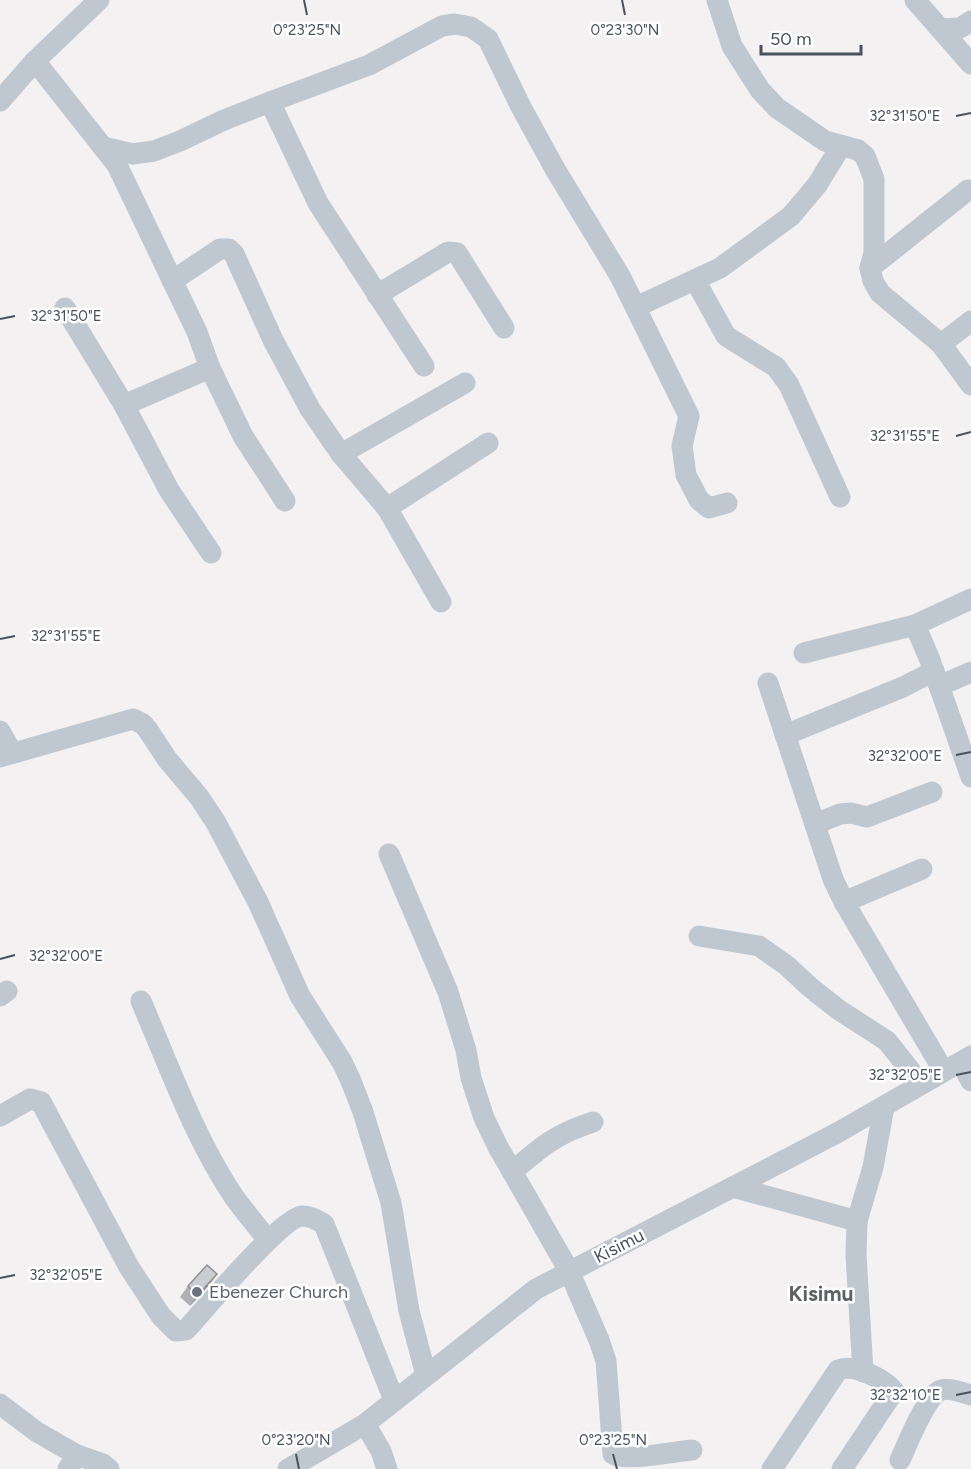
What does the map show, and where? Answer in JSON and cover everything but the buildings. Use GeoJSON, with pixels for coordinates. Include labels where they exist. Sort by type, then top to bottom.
{"type":"FeatureCollection","features":[{"type":"Feature","properties":{"kind":"street"},"geometry":{"type":"LineString","coordinates":[[0,100],[35,61],[99,0]]}},
{"type":"Feature","properties":{"kind":"street"},"geometry":{"type":"LineString","coordinates":[[717,0],[732,46],[760,90],[777,108],[820,138],[858,150],[865,156],[873,172],[876,211],[874,253],[870,268],[873,281],[880,293],[941,344],[971,386]]}},
{"type":"Feature","properties":{"kind":"street"},"geometry":{"type":"LineString","coordinates":[[915,0],[971,64]]}},
{"type":"Feature","properties":{"kind":"street"},"geometry":{"type":"LineString","coordinates":[[941,30],[960,28],[971,21]]}},
{"type":"Feature","properties":{"kind":"street"},"geometry":{"type":"LineString","coordinates":[[103,147],[133,154],[154,151],[224,120],[369,65],[442,26],[456,24],[471,27],[488,39],[521,107],[555,169],[620,276],[689,416],[682,446],[686,475],[699,500],[709,508],[727,503]]}},
{"type":"Feature","properties":{"kind":"street"},"geometry":{"type":"LineString","coordinates":[[35,61],[117,165],[197,332],[210,368],[243,436],[285,501]]}},
{"type":"Feature","properties":{"kind":"street"},"geometry":{"type":"LineString","coordinates":[[270,102],[318,203],[424,366]]}},
{"type":"Feature","properties":{"kind":"street"},"geometry":{"type":"LineString","coordinates":[[636,307],[720,268],[791,216],[817,185],[841,146]]}},
{"type":"Feature","properties":{"kind":"street"},"geometry":{"type":"LineString","coordinates":[[870,268],[968,190]]}},
{"type":"Feature","properties":{"kind":"street"},"geometry":{"type":"LineString","coordinates":[[172,281],[220,249],[229,249],[234,254],[278,350],[310,409],[341,454],[387,508],[441,602]]}},
{"type":"Feature","properties":{"kind":"street"},"geometry":{"type":"LineString","coordinates":[[378,295],[448,252],[454,251],[504,328]]}},
{"type":"Feature","properties":{"kind":"street"},"geometry":{"type":"LineString","coordinates":[[695,280],[726,336],[776,367],[789,385],[840,497]]}},
{"type":"Feature","properties":{"kind":"street"},"geometry":{"type":"LineString","coordinates":[[65,308],[124,405],[169,490],[211,554]]}},
{"type":"Feature","properties":{"kind":"street"},"geometry":{"type":"LineString","coordinates":[[941,344],[971,321]]}},
{"type":"Feature","properties":{"kind":"street"},"geometry":{"type":"LineString","coordinates":[[124,405],[210,368]]}},
{"type":"Feature","properties":{"kind":"street"},"geometry":{"type":"LineString","coordinates":[[341,454],[465,383]]}},
{"type":"Feature","properties":{"kind":"street"},"geometry":{"type":"LineString","coordinates":[[387,508],[488,443]]}},
{"type":"Feature","properties":{"kind":"street"},"geometry":{"type":"LineString","coordinates":[[804,653],[915,625],[971,599]]}},
{"type":"Feature","properties":{"kind":"street"},"geometry":{"type":"LineString","coordinates":[[915,625],[966,748],[971,777]]}},
{"type":"Feature","properties":{"kind":"street"},"geometry":{"type":"LineString","coordinates":[[785,735],[903,687],[971,672]]}},
{"type":"Feature","properties":{"kind":"street"},"geometry":{"type":"LineString","coordinates":[[768,684],[833,879],[844,903],[971,1082]]}},
{"type":"Feature","properties":{"kind":"street"},"geometry":{"type":"LineString","coordinates":[[0,731],[6,755],[133,719],[143,723],[167,759],[199,797],[215,821],[258,902],[300,996],[342,1062],[363,1112],[391,1203],[410,1311],[426,1375]]}},
{"type":"Feature","properties":{"kind":"street"},"geometry":{"type":"LineString","coordinates":[[815,824],[840,814],[851,813],[867,817],[932,792]]}},
{"type":"Feature","properties":{"kind":"street"},"geometry":{"type":"LineString","coordinates":[[389,854],[448,992],[481,1109],[498,1147],[569,1271],[599,1340],[606,1361],[614,1456],[693,1450]]}},
{"type":"Feature","properties":{"kind":"street"},"geometry":{"type":"LineString","coordinates":[[844,903],[922,869]]}},
{"type":"Feature","properties":{"kind":"street"},"geometry":{"type":"LineString","coordinates":[[699,936],[759,946],[786,965],[810,988],[839,1010],[887,1041],[921,1084]]}},
{"type":"Feature","properties":{"kind":"street"},"geometry":{"type":"LineString","coordinates":[[141,1000],[188,1109],[214,1162],[235,1197],[268,1240]]}},
{"type":"Feature","properties":{"kind":"street","name":"Kisimu"},"geometry":{"type":"LineString","coordinates":[[288,1469],[365,1424],[536,1289],[884,1107],[959,1063]]}},
{"type":"Feature","properties":{"kind":"street"},"geometry":{"type":"LineString","coordinates":[[0,1116],[30,1100],[41,1102],[129,1267],[161,1316],[176,1331],[186,1330],[268,1240],[300,1216],[313,1217],[324,1224],[394,1400]]}},
{"type":"Feature","properties":{"kind":"street"},"geometry":{"type":"LineString","coordinates":[[863,1372],[856,1255],[857,1221],[873,1167],[884,1107]]}},
{"type":"Feature","properties":{"kind":"street"},"geometry":{"type":"LineString","coordinates":[[513,1171],[544,1145],[567,1131],[593,1122]]}},
{"type":"Feature","properties":{"kind":"street"},"geometry":{"type":"LineString","coordinates":[[733,1187],[857,1221]]}},
{"type":"Feature","properties":{"kind":"street"},"geometry":{"type":"LineString","coordinates":[[772,1469],[838,1370],[850,1368],[863,1372],[889,1386],[924,1410]]}},
{"type":"Feature","properties":{"kind":"street"},"geometry":{"type":"LineString","coordinates":[[900,1460],[933,1396],[940,1390],[949,1389],[971,1395]]}},
{"type":"Feature","properties":{"kind":"street"},"geometry":{"type":"LineString","coordinates":[[843,1469],[894,1391]]}},
{"type":"Feature","properties":{"kind":"street"},"geometry":{"type":"LineString","coordinates":[[0,1404],[72,1462],[109,1469]]}},
{"type":"Feature","properties":{"kind":"street"},"geometry":{"type":"LineString","coordinates":[[365,1424],[381,1451],[387,1469]]}},
{"type":"Feature","properties":{"kind":"place","name":"Ebenezer Church"},"geometry":{"type":"Point","coordinates":[197,1292]}},
{"type":"Feature","properties":{"kind":"district","name":"Kisimu"},"geometry":{"type":"Point","coordinates":[821,1294]}}]}
